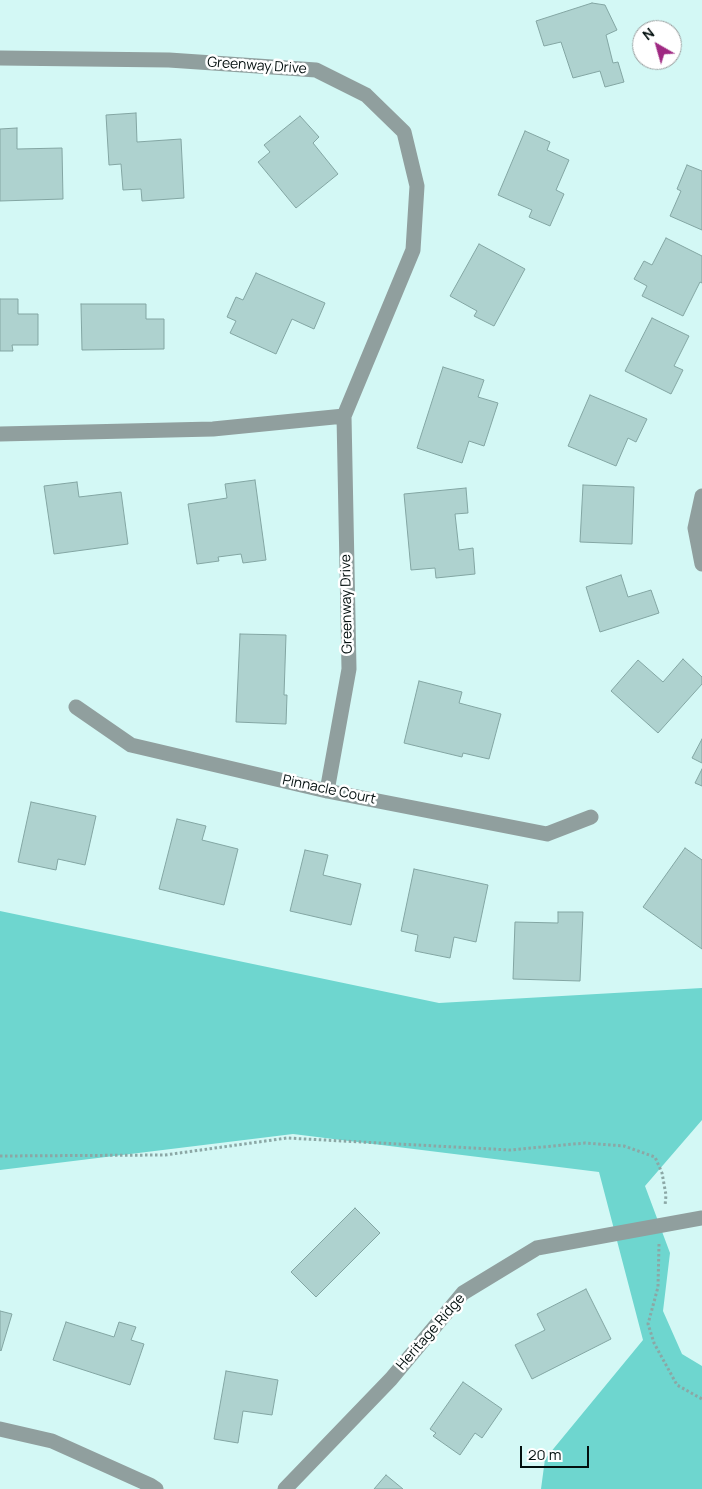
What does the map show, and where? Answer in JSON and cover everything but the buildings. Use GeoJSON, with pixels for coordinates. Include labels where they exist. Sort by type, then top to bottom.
{"type":"FeatureCollection","features":[{"type":"Feature","properties":{"kind":"street","name":"Greenway Drive"},"geometry":{"type":"LineString","coordinates":[[0,58],[169,60],[316,70],[366,94],[404,132],[417,186],[413,250],[344,416],[348,669],[326,791]]}},
{"type":"Feature","properties":{"kind":"street"},"geometry":{"type":"LineString","coordinates":[[0,434],[213,429],[344,416]]}},
{"type":"Feature","properties":{"kind":"street"},"geometry":{"type":"LineString","coordinates":[[702,496],[695,528],[702,564]]}},
{"type":"Feature","properties":{"kind":"street","name":"Pinnacle Court"},"geometry":{"type":"LineString","coordinates":[[76,707],[131,745],[326,791],[548,834],[591,817]]}},
{"type":"Feature","properties":{"kind":"street","name":"Heritage Ridge"},"geometry":{"type":"LineString","coordinates":[[285,1489],[392,1379],[463,1293],[537,1248],[702,1218]]}},
{"type":"Feature","properties":{"kind":"street"},"geometry":{"type":"LineString","coordinates":[[0,1429],[52,1441],[156,1489]]}},
{"type":"Feature","properties":{"kind":"path"},"geometry":{"type":"LineString","coordinates":[[0,1156],[165,1155],[287,1138],[510,1150],[585,1143],[624,1146],[655,1157],[662,1173],[666,1195],[663,1225],[658,1247],[658,1287],[648,1324],[654,1343],[677,1385],[702,1399]]}},
{"type":"Feature","properties":{"kind":"shaded area"},"geometry":{"type":"Polygon","coordinates":[[[0,911],[439,1003],[702,988],[702,1120],[645,1186],[670,1253],[663,1311],[682,1354],[702,1366],[702,1489],[541,1489],[545,1459],[643,1340],[599,1172],[293,1134],[0,1170],[0,911]]]}}]}
